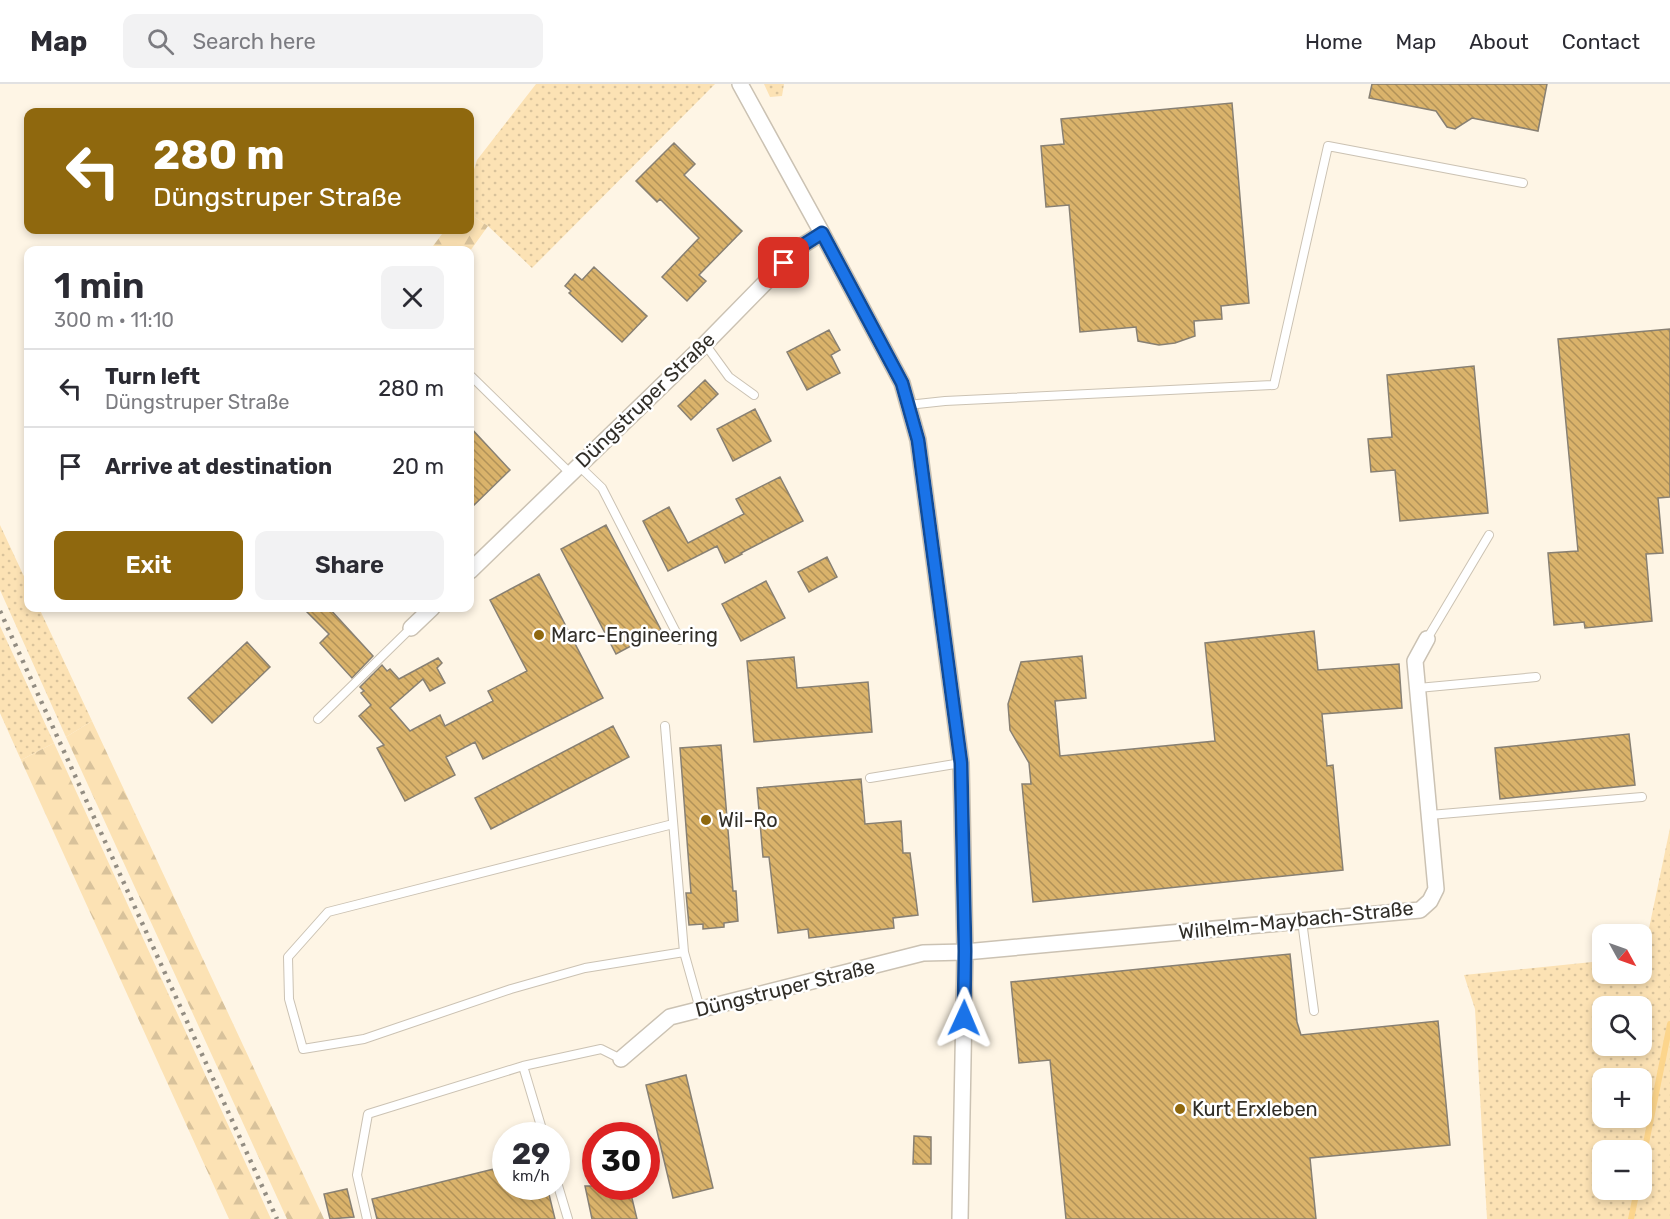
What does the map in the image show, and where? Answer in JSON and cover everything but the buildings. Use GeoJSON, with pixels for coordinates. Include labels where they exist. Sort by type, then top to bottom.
{"type":"FeatureCollection","features":[{"type":"Feature","properties":{"kind":"street"},"geometry":{"type":"LineString","coordinates":[[740,84],[902,383],[918,440],[961,763],[965,951],[960,1219]]}},
{"type":"Feature","properties":{"kind":"street","name":"Düngstruper Straße"},"geometry":{"type":"LineString","coordinates":[[474,567],[705,344],[800,247],[822,233]]}},
{"type":"Feature","properties":{"kind":"street"},"geometry":{"type":"LineString","coordinates":[[411,628],[428,612]]}},
{"type":"Feature","properties":{"kind":"street","name":"Wilhelm-Maybach-Straße"},"geometry":{"type":"LineString","coordinates":[[965,951],[1420,910],[1430,901],[1436,889],[1415,661],[1426,639]]}},
{"type":"Feature","properties":{"kind":"street","name":"Düngstruper Straße"},"geometry":{"type":"LineString","coordinates":[[621,1059],[670,1017],[922,953],[965,951]]}},
{"type":"Feature","properties":{"kind":"lane"},"geometry":{"type":"LineString","coordinates":[[908,405],[945,401],[1274,385],[1328,146],[1523,183]]}},
{"type":"Feature","properties":{"kind":"lane"},"geometry":{"type":"LineString","coordinates":[[705,344],[729,376],[754,395]]}},
{"type":"Feature","properties":{"kind":"lane"},"geometry":{"type":"LineString","coordinates":[[474,379],[574,469],[602,488],[680,640]]}},
{"type":"Feature","properties":{"kind":"lane"},"geometry":{"type":"LineString","coordinates":[[1426,639],[1489,535]]}},
{"type":"Feature","properties":{"kind":"lane"},"geometry":{"type":"LineString","coordinates":[[318,719],[411,628]]}},
{"type":"Feature","properties":{"kind":"lane"},"geometry":{"type":"LineString","coordinates":[[1418,688],[1536,677]]}},
{"type":"Feature","properties":{"kind":"lane"},"geometry":{"type":"LineString","coordinates":[[665,726],[684,952],[700,1009]]}},
{"type":"Feature","properties":{"kind":"lane"},"geometry":{"type":"LineString","coordinates":[[870,778],[961,763]]}},
{"type":"Feature","properties":{"kind":"lane"},"geometry":{"type":"LineString","coordinates":[[1430,815],[1642,797]]}},
{"type":"Feature","properties":{"kind":"lane"},"geometry":{"type":"LineString","coordinates":[[673,824],[328,912],[288,957],[289,999],[303,1049],[364,1039],[511,989],[585,969],[684,952]]}},
{"type":"Feature","properties":{"kind":"lane"},"geometry":{"type":"LineString","coordinates":[[1302,921],[1314,1011]]}},
{"type":"Feature","properties":{"kind":"lane"},"geometry":{"type":"LineString","coordinates":[[368,1219],[357,1175],[368,1114],[524,1066],[601,1049],[621,1059]]}},
{"type":"Feature","properties":{"kind":"lane"},"geometry":{"type":"LineString","coordinates":[[524,1066],[540,1122]]}},
{"type":"Feature","properties":{"kind":"lane"},"geometry":{"type":"LineString","coordinates":[[562,1200],[568,1219]]}},
{"type":"Feature","properties":{"kind":"green space"},"geometry":{"type":"Polygon","coordinates":[[[536,84],[715,84],[532,268],[488,226],[474,217],[474,169],[477,160],[536,84]]]}},
{"type":"Feature","properties":{"kind":"green space"},"geometry":{"type":"Polygon","coordinates":[[[764,84],[784,84],[782,96],[770,97],[764,84]]]}},
{"type":"Feature","properties":{"kind":"green space"},"geometry":{"type":"Polygon","coordinates":[[[474,217],[488,226],[474,246],[433,246],[442,234],[474,234],[474,217]]]}},
{"type":"Feature","properties":{"kind":"green space"},"geometry":{"type":"Polygon","coordinates":[[[0,525],[24,576],[24,612],[41,612],[92,721],[66,737],[0,590],[0,525]]]}},
{"type":"Feature","properties":{"kind":"green space"},"geometry":{"type":"Polygon","coordinates":[[[0,626],[54,743],[21,760],[0,713],[0,626]]]}},
{"type":"Feature","properties":{"kind":"green space"},"geometry":{"type":"Polygon","coordinates":[[[92,721],[324,1219],[287,1219],[66,737],[92,721]]]}},
{"type":"Feature","properties":{"kind":"green space"},"geometry":{"type":"Polygon","coordinates":[[[54,743],[271,1219],[229,1219],[21,760],[54,743]]]}},
{"type":"Feature","properties":{"kind":"green space"},"geometry":{"type":"Polygon","coordinates":[[[1670,828],[1670,1219],[1487,1219],[1475,1009],[1464,975],[1592,962],[1592,984],[1652,984],[1652,924],[1650,924],[1670,828]]]}},
{"type":"Feature","properties":{"kind":"waterway"},"geometry":{"type":"LineString","coordinates":[[1647,1140],[1670,1024]]}},
{"type":"Feature","properties":{"kind":"waterway"},"geometry":{"type":"LineString","coordinates":[[1631,1219],[1635,1200]]}},
{"type":"Feature","properties":{"kind":"railway"},"geometry":{"type":"LineString","coordinates":[[0,611],[277,1219]]}},
{"type":"Feature","properties":{"kind":"place","name":"Marc-Engineering"},"geometry":{"type":"Point","coordinates":[539,635]}},
{"type":"Feature","properties":{"kind":"place","name":"Wil-Ro"},"geometry":{"type":"Point","coordinates":[706,820]}},
{"type":"Feature","properties":{"kind":"place","name":"Kurt Erxleben"},"geometry":{"type":"Point","coordinates":[1180,1109]}},
{"type":"Feature","properties":{"kind":"route"},"geometry":{"type":"LineString","coordinates":[[784,263],[800,247],[822,233],[902,383],[918,440],[961,763],[964,1018]]}}]}
